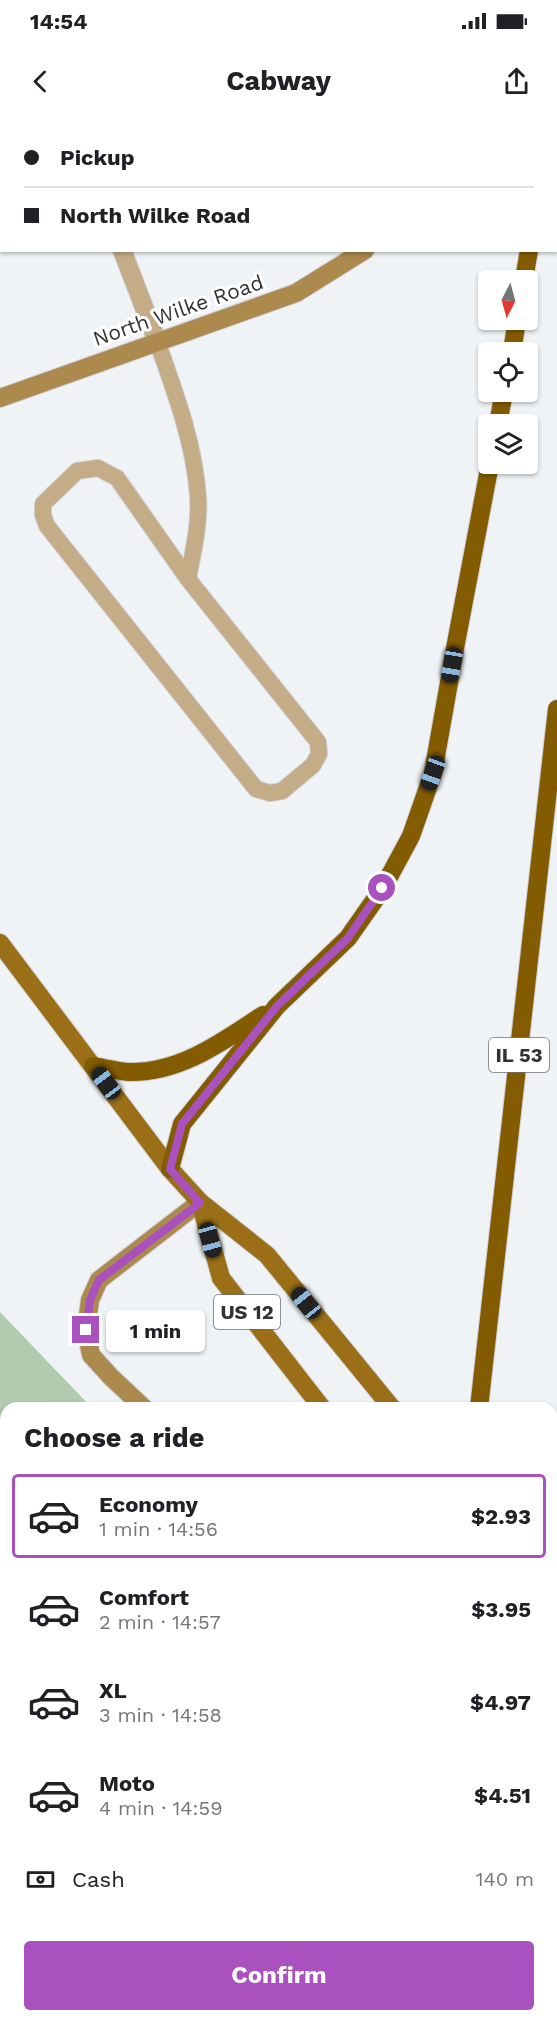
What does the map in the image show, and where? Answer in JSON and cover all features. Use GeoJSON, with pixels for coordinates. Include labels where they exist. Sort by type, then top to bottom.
{"type":"FeatureCollection","features":[{"type":"Feature","properties":{"kind":"highway"},"geometry":{"type":"LineString","coordinates":[[526,270],[529,252]]}},
{"type":"Feature","properties":{"kind":"highway"},"geometry":{"type":"LineString","coordinates":[[170,1169],[182,1124],[277,1006],[348,938],[382,888],[411,836],[433,773],[488,474]]}},
{"type":"Feature","properties":{"kind":"highway","name":"IL 53"},"geometry":{"type":"LineString","coordinates":[[480,1402],[557,709]]}},
{"type":"Feature","properties":{"kind":"highway"},"geometry":{"type":"LineString","coordinates":[[93,1066],[129,1072],[163,1070],[206,1052],[277,1006]]}},
{"type":"Feature","properties":{"kind":"main road","name":"US 12"},"geometry":{"type":"LineString","coordinates":[[0,943],[170,1169],[200,1203],[267,1255],[387,1402]]}},
{"type":"Feature","properties":{"kind":"main road","name":"US 12"},"geometry":{"type":"LineString","coordinates":[[200,1203],[221,1278],[317,1402]]}},
{"type":"Feature","properties":{"kind":"street"},"geometry":{"type":"LineString","coordinates":[[123,252],[157,340]]}},
{"type":"Feature","properties":{"kind":"street","name":"North Wilke Road"},"geometry":{"type":"LineString","coordinates":[[0,398],[157,340],[296,293],[362,252]]}},
{"type":"Feature","properties":{"kind":"street"},"geometry":{"type":"LineString","coordinates":[[138,1402],[91,1355],[86,1330],[90,1300],[99,1280],[200,1203]]}},
{"type":"Feature","properties":{"kind":"lane"},"geometry":{"type":"LineString","coordinates":[[157,340],[192,450],[198,498],[195,542],[188,579],[318,742],[319,754],[314,765],[282,790],[270,794],[256,789],[47,526],[43,515],[43,504],[76,471],[98,468],[117,478],[188,579]]}},
{"type":"Feature","properties":{"kind":"green space"},"geometry":{"type":"Polygon","coordinates":[[[0,1312],[86,1402],[0,1402],[0,1312]]]}},
{"type":"Feature","properties":{"kind":"route"},"geometry":{"type":"LineString","coordinates":[[86,1330],[90,1300],[99,1280],[200,1203],[170,1169],[182,1124],[277,1006],[348,938],[382,888]]}}]}
